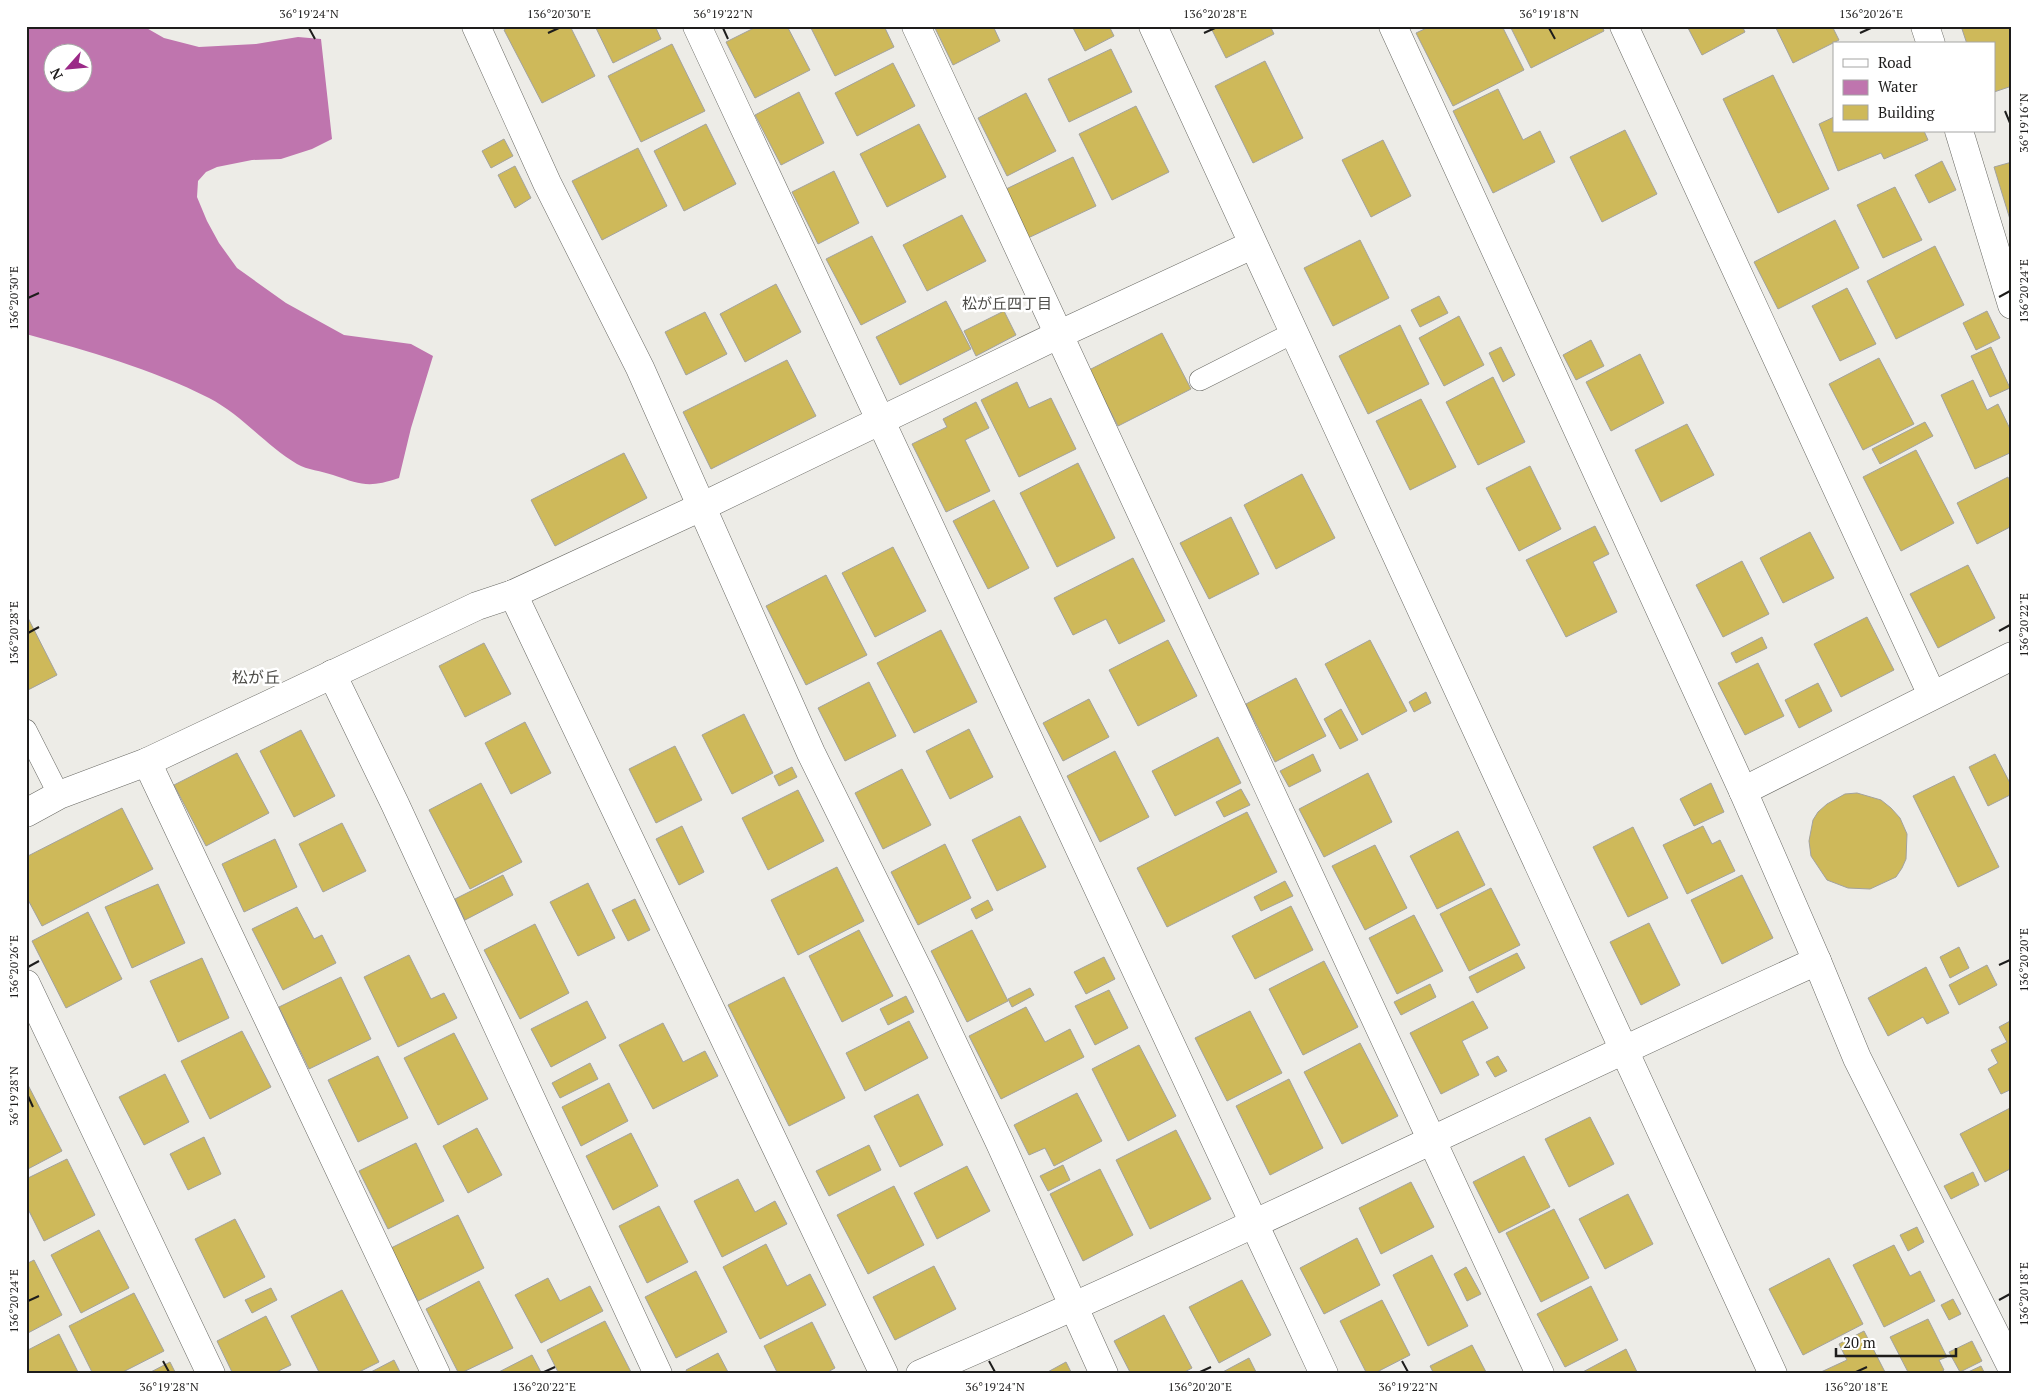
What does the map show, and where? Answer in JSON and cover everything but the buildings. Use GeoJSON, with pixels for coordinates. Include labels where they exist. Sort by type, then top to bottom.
{"type":"FeatureCollection","features":[{"type":"Feature","properties":{"kind":"street"},"geometry":{"type":"LineString","coordinates":[[476,26],[546,183],[640,368],[811,753],[925,984],[1000,1143],[1104,1374]]}},
{"type":"Feature","properties":{"kind":"street"},"geometry":{"type":"LineString","coordinates":[[697,26],[1324,1374]]}},
{"type":"Feature","properties":{"kind":"street"},"geometry":{"type":"LineString","coordinates":[[916,26],[1540,1374]]}},
{"type":"Feature","properties":{"kind":"street"},"geometry":{"type":"LineString","coordinates":[[1153,26],[1252,245],[1773,1374]]}},
{"type":"Feature","properties":{"kind":"street"},"geometry":{"type":"LineString","coordinates":[[1393,26],[1743,791],[1857,1058],[2012,1368]]}},
{"type":"Feature","properties":{"kind":"street"},"geometry":{"type":"LineString","coordinates":[[1624,26],[1932,695]]}},
{"type":"Feature","properties":{"kind":"street"},"geometry":{"type":"LineString","coordinates":[[1925,26],[1930,42]]}},
{"type":"Feature","properties":{"kind":"street"},"geometry":{"type":"LineString","coordinates":[[1959,132],[2012,305]]}},
{"type":"Feature","properties":{"kind":"street"},"geometry":{"type":"LineString","coordinates":[[26,813],[59,795],[147,762],[477,606],[513,594],[701,508],[1060,334],[1252,245]]}},
{"type":"Feature","properties":{"kind":"street"},"geometry":{"type":"LineString","coordinates":[[513,594],[884,1374]]}},
{"type":"Feature","properties":{"kind":"street"},"geometry":{"type":"LineString","coordinates":[[1743,791],[2012,656]]}},
{"type":"Feature","properties":{"kind":"street"},"geometry":{"type":"LineString","coordinates":[[332,674],[396,804],[658,1374]]}},
{"type":"Feature","properties":{"kind":"street"},"geometry":{"type":"LineString","coordinates":[[147,762],[436,1374]]}},
{"type":"Feature","properties":{"kind":"street"},"geometry":{"type":"LineString","coordinates":[[920,1374],[1073,1308],[1623,1049],[1817,961]]}},
{"type":"Feature","properties":{"kind":"street"},"geometry":{"type":"LineString","coordinates":[[26,984],[212,1374]]}},
{"type":"Feature","properties":{"kind":"lane"},"geometry":{"type":"LineString","coordinates":[[1200,380],[1293,333]]}},
{"type":"Feature","properties":{"kind":"lane"},"geometry":{"type":"LineString","coordinates":[[26,730],[59,795]]}},
{"type":"Feature","properties":{"kind":"water"},"geometry":{"type":"Polygon","coordinates":[[[26,26],[143,26],[164,38],[199,47],[256,44],[298,37],[321,39],[332,139],[312,149],[281,159],[252,160],[217,167],[206,172],[198,181],[197,197],[219,243],[237,268],[286,303],[344,335],[411,344],[433,356],[411,428],[399,478],[380,483],[366,484],[301,466],[274,448],[232,413],[209,398],[142,369],[26,334],[26,26]]]}},
{"type":"Feature","properties":{"kind":"district","name":"松が丘四丁目"},"geometry":{"type":"Point","coordinates":[1007,303]}},
{"type":"Feature","properties":{"kind":"district","name":"松が丘"},"geometry":{"type":"Point","coordinates":[256,677]}}]}
